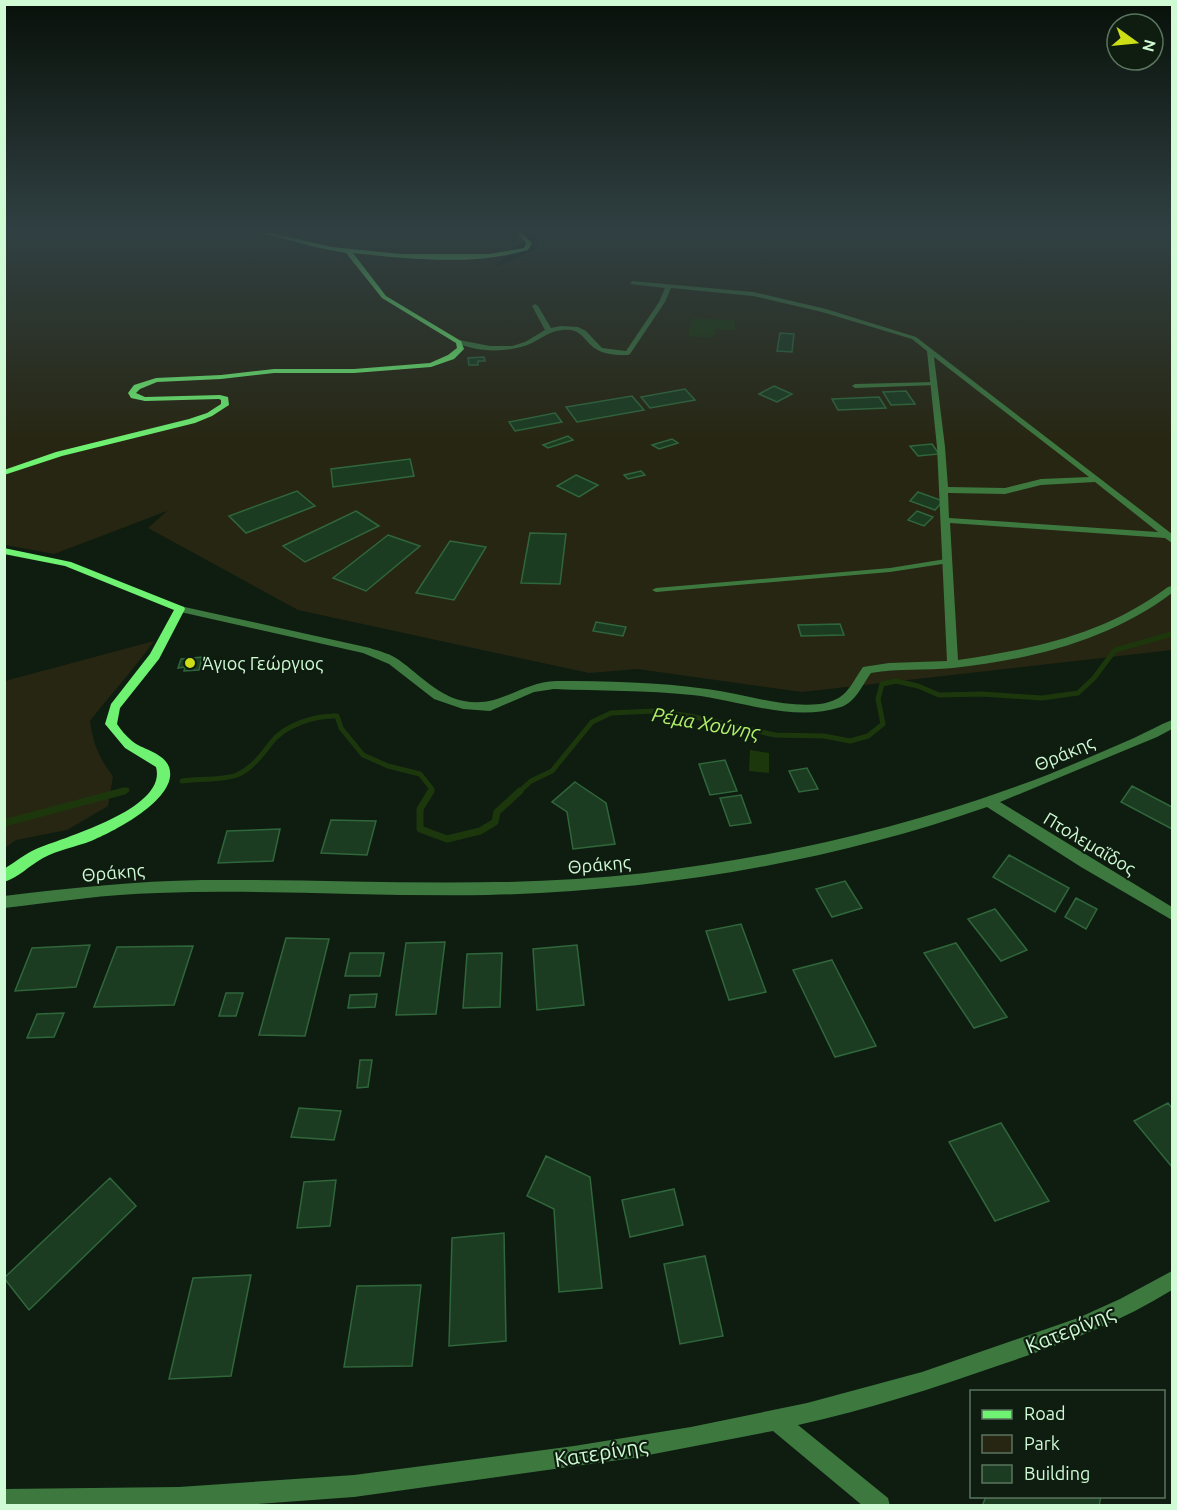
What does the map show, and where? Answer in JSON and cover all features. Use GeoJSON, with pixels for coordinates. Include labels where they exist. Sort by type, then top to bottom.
{"type":"FeatureCollection","features":[{"type":"Feature","properties":{"kind":"street"},"geometry":{"type":"LineString","coordinates":[[395,303],[459,342],[496,348],[514,348],[528,343],[548,329],[577,328],[601,350],[628,353],[661,303]]}},
{"type":"Feature","properties":{"kind":"street"},"geometry":{"type":"LineString","coordinates":[[795,303],[824,310],[914,338],[1171,538]]}},
{"type":"Feature","properties":{"kind":"street"},"geometry":{"type":"LineString","coordinates":[[535,306],[548,329]]}},
{"type":"Feature","properties":{"kind":"street"},"geometry":{"type":"LineString","coordinates":[[4,473],[81,448],[187,422],[209,414],[225,402],[210,396],[145,399],[137,398],[132,393],[137,387],[156,380],[220,377],[274,371],[354,371],[431,365],[452,357],[461,349],[459,342]]}},
{"type":"Feature","properties":{"kind":"street"},"geometry":{"type":"LineString","coordinates":[[930,350],[935,384],[943,490],[953,664]]}},
{"type":"Feature","properties":{"kind":"street"},"geometry":{"type":"LineString","coordinates":[[943,490],[1005,491],[1041,482],[1097,479]]}},
{"type":"Feature","properties":{"kind":"street"},"geometry":{"type":"LineString","coordinates":[[944,520],[1171,538]]}},
{"type":"Feature","properties":{"kind":"street"},"geometry":{"type":"LineString","coordinates":[[4,551],[68,564],[180,609],[366,650],[393,661],[438,696],[463,705],[490,707],[532,689],[554,685],[693,691],[790,708],[841,704],[867,670],[953,664],[1049,648],[1074,640],[1142,609],[1173,589]]}},
{"type":"Feature","properties":{"kind":"street"},"geometry":{"type":"LineString","coordinates":[[4,877],[41,853],[88,837],[127,816],[160,788],[165,778],[164,769],[158,762],[128,744],[111,724],[115,707],[155,656],[180,609]]}},
{"type":"Feature","properties":{"kind":"street","name":"Θράκης"},"geometry":{"type":"LineString","coordinates":[[4,903],[62,895],[161,887],[412,890],[590,884],[765,860],[878,834],[989,802],[1052,779],[1173,724]]}},
{"type":"Feature","properties":{"kind":"street","name":"Πτολεμαΐδος"},"geometry":{"type":"LineString","coordinates":[[989,802],[1086,864],[1173,914]]}},
{"type":"Feature","properties":{"kind":"street","name":"Κατερίνης"},"geometry":{"type":"LineString","coordinates":[[4,1500],[165,1497],[353,1486],[590,1455],[778,1422],[882,1395],[1029,1346],[1104,1316],[1173,1281]]}},
{"type":"Feature","properties":{"kind":"street"},"geometry":{"type":"LineString","coordinates":[[778,1422],[880,1506]]}},
{"type":"Feature","properties":{"kind":"lane"},"geometry":{"type":"LineString","coordinates":[[855,386],[935,384]]}},
{"type":"Feature","properties":{"kind":"lane"},"geometry":{"type":"LineString","coordinates":[[656,590],[890,570],[946,561]]}},
{"type":"Feature","properties":{"kind":"green space"},"geometry":{"type":"Polygon","coordinates":[[[4,303],[1172,303],[1172,650],[802,692],[637,669],[589,673],[298,610],[148,528],[167,511],[54,554],[5,545],[4,303]]]}},
{"type":"Feature","properties":{"kind":"green space"},"geometry":{"type":"Polygon","coordinates":[[[154,641],[90,721],[97,750],[113,776],[108,806],[67,830],[16,840],[5,848],[5,681],[154,641]]]}},
{"type":"Feature","properties":{"kind":"shaded area"},"geometry":{"type":"Polygon","coordinates":[[[692,318],[735,320],[734,330],[716,329],[714,338],[688,336],[692,318]]]}},
{"type":"Feature","properties":{"kind":"shaded area"},"geometry":{"type":"Polygon","coordinates":[[[750,750],[769,753],[769,773],[749,771],[750,750]]]}},
{"type":"Feature","properties":{"kind":"building"},"geometry":{"type":"Polygon","coordinates":[[[780,333],[794,334],[792,352],[777,351],[780,333]]]}},
{"type":"Feature","properties":{"kind":"building"},"geometry":{"type":"Polygon","coordinates":[[[484,357],[485,361],[478,361],[478,365],[469,365],[468,358],[484,357]]]}},
{"type":"Feature","properties":{"kind":"building"},"geometry":{"type":"Polygon","coordinates":[[[774,386],[792,394],[777,402],[759,394],[774,386]]]}},
{"type":"Feature","properties":{"kind":"building"},"geometry":{"type":"Polygon","coordinates":[[[685,389],[695,400],[650,408],[641,397],[685,389]]]}},
{"type":"Feature","properties":{"kind":"building"},"geometry":{"type":"Polygon","coordinates":[[[906,391],[915,404],[891,405],[883,392],[906,391]]]}},
{"type":"Feature","properties":{"kind":"building"},"geometry":{"type":"Polygon","coordinates":[[[632,396],[644,410],[577,422],[566,407],[632,396]]]}},
{"type":"Feature","properties":{"kind":"building"},"geometry":{"type":"Polygon","coordinates":[[[879,397],[886,408],[838,410],[832,399],[879,397]]]}},
{"type":"Feature","properties":{"kind":"building"},"geometry":{"type":"Polygon","coordinates":[[[555,413],[562,422],[515,431],[509,422],[555,413]]]}},
{"type":"Feature","properties":{"kind":"building"},"geometry":{"type":"Polygon","coordinates":[[[568,436],[573,440],[548,448],[543,445],[568,436]]]}},
{"type":"Feature","properties":{"kind":"building"},"geometry":{"type":"Polygon","coordinates":[[[672,439],[678,443],[659,449],[652,445],[672,439]]]}},
{"type":"Feature","properties":{"kind":"building"},"geometry":{"type":"Polygon","coordinates":[[[932,444],[939,454],[918,456],[910,446],[932,444]]]}},
{"type":"Feature","properties":{"kind":"building"},"geometry":{"type":"Polygon","coordinates":[[[410,459],[414,476],[333,487],[331,469],[410,459]]]}},
{"type":"Feature","properties":{"kind":"building"},"geometry":{"type":"Polygon","coordinates":[[[641,471],[645,475],[628,479],[624,475],[641,471]]]}},
{"type":"Feature","properties":{"kind":"building"},"geometry":{"type":"Polygon","coordinates":[[[576,475],[598,485],[579,497],[557,486],[576,475]]]}},
{"type":"Feature","properties":{"kind":"building"},"geometry":{"type":"Polygon","coordinates":[[[297,491],[315,506],[246,533],[229,516],[297,491]]]}},
{"type":"Feature","properties":{"kind":"building"},"geometry":{"type":"Polygon","coordinates":[[[918,492],[943,501],[935,510],[910,501],[918,492]]]}},
{"type":"Feature","properties":{"kind":"building"},"geometry":{"type":"Polygon","coordinates":[[[356,511],[379,526],[305,562],[283,546],[356,511]]]}},
{"type":"Feature","properties":{"kind":"building"},"geometry":{"type":"Polygon","coordinates":[[[917,511],[933,517],[924,526],[908,520],[917,511]]]}},
{"type":"Feature","properties":{"kind":"building"},"geometry":{"type":"Polygon","coordinates":[[[530,533],[566,534],[560,584],[521,583],[530,533]]]}},
{"type":"Feature","properties":{"kind":"building"},"geometry":{"type":"Polygon","coordinates":[[[388,535],[420,546],[366,591],[333,578],[388,535]]]}},
{"type":"Feature","properties":{"kind":"building"},"geometry":{"type":"Polygon","coordinates":[[[450,541],[486,547],[454,600],[416,593],[450,541]]]}},
{"type":"Feature","properties":{"kind":"building"},"geometry":{"type":"Polygon","coordinates":[[[596,622],[626,627],[623,636],[593,631],[596,622]]]}},
{"type":"Feature","properties":{"kind":"building"},"geometry":{"type":"Polygon","coordinates":[[[840,624],[844,635],[801,636],[798,625],[840,624]]]}},
{"type":"Feature","properties":{"kind":"building","name":"Άγιος Γεώργιος"},"geometry":{"type":"Polygon","coordinates":[[[202,657],[199,670],[184,671],[185,667],[178,668],[181,659],[202,657]]]}},
{"type":"Feature","properties":{"kind":"building"},"geometry":{"type":"Polygon","coordinates":[[[725,760],[737,791],[710,795],[699,764],[725,760]]]}},
{"type":"Feature","properties":{"kind":"building"},"geometry":{"type":"Polygon","coordinates":[[[807,768],[818,789],[799,792],[789,771],[807,768]]]}},
{"type":"Feature","properties":{"kind":"building"},"geometry":{"type":"Polygon","coordinates":[[[575,782],[606,803],[615,844],[573,849],[567,812],[552,802],[575,782]]]}},
{"type":"Feature","properties":{"kind":"building"},"geometry":{"type":"Polygon","coordinates":[[[1132,786],[1172,807],[1172,829],[1121,802],[1132,786]]]}},
{"type":"Feature","properties":{"kind":"building"},"geometry":{"type":"Polygon","coordinates":[[[741,795],[751,823],[730,826],[720,798],[741,795]]]}},
{"type":"Feature","properties":{"kind":"building"},"geometry":{"type":"Polygon","coordinates":[[[331,820],[376,821],[367,855],[321,853],[331,820]]]}},
{"type":"Feature","properties":{"kind":"building"},"geometry":{"type":"Polygon","coordinates":[[[280,829],[273,861],[218,863],[227,831],[280,829]]]}},
{"type":"Feature","properties":{"kind":"building"},"geometry":{"type":"Polygon","coordinates":[[[1009,855],[1069,888],[1055,912],[993,877],[1009,855]]]}},
{"type":"Feature","properties":{"kind":"building"},"geometry":{"type":"Polygon","coordinates":[[[845,881],[862,908],[832,917],[816,889],[845,881]]]}},
{"type":"Feature","properties":{"kind":"building"},"geometry":{"type":"Polygon","coordinates":[[[1076,898],[1097,909],[1086,929],[1065,917],[1076,898]]]}},
{"type":"Feature","properties":{"kind":"building"},"geometry":{"type":"Polygon","coordinates":[[[995,909],[1027,950],[1001,961],[968,919],[995,909]]]}},
{"type":"Feature","properties":{"kind":"building"},"geometry":{"type":"Polygon","coordinates":[[[741,924],[766,992],[729,1000],[706,931],[741,924]]]}},
{"type":"Feature","properties":{"kind":"building"},"geometry":{"type":"Polygon","coordinates":[[[286,938],[329,939],[305,1036],[259,1035],[286,938]]]}},
{"type":"Feature","properties":{"kind":"building"},"geometry":{"type":"Polygon","coordinates":[[[445,942],[436,1014],[396,1015],[406,943],[445,942]]]}},
{"type":"Feature","properties":{"kind":"building"},"geometry":{"type":"Polygon","coordinates":[[[956,943],[1007,1017],[974,1028],[924,953],[956,943]]]}},
{"type":"Feature","properties":{"kind":"building"},"geometry":{"type":"Polygon","coordinates":[[[90,945],[76,987],[15,991],[32,948],[90,945]]]}},
{"type":"Feature","properties":{"kind":"building"},"geometry":{"type":"Polygon","coordinates":[[[577,945],[584,1005],[537,1010],[533,949],[577,945]]]}},
{"type":"Feature","properties":{"kind":"building"},"geometry":{"type":"Polygon","coordinates":[[[193,946],[174,1005],[94,1007],[117,947],[193,946]]]}},
{"type":"Feature","properties":{"kind":"building"},"geometry":{"type":"Polygon","coordinates":[[[350,953],[384,953],[380,976],[345,976],[350,953]]]}},
{"type":"Feature","properties":{"kind":"building"},"geometry":{"type":"Polygon","coordinates":[[[502,953],[500,1007],[463,1008],[467,954],[502,953]]]}},
{"type":"Feature","properties":{"kind":"building"},"geometry":{"type":"Polygon","coordinates":[[[832,960],[876,1046],[835,1057],[793,970],[832,960]]]}},
{"type":"Feature","properties":{"kind":"building"},"geometry":{"type":"Polygon","coordinates":[[[226,993],[243,993],[236,1016],[219,1016],[226,993]]]}},
{"type":"Feature","properties":{"kind":"building"},"geometry":{"type":"Polygon","coordinates":[[[377,994],[375,1007],[348,1008],[350,995],[377,994]]]}},
{"type":"Feature","properties":{"kind":"building"},"geometry":{"type":"Polygon","coordinates":[[[64,1013],[54,1037],[27,1038],[37,1014],[64,1013]]]}},
{"type":"Feature","properties":{"kind":"building"},"geometry":{"type":"Polygon","coordinates":[[[360,1060],[372,1060],[368,1087],[357,1088],[360,1060]]]}},
{"type":"Feature","properties":{"kind":"building"},"geometry":{"type":"Polygon","coordinates":[[[1168,1103],[1172,1108],[1172,1167],[1134,1121],[1168,1103]]]}},
{"type":"Feature","properties":{"kind":"building"},"geometry":{"type":"Polygon","coordinates":[[[299,1108],[341,1111],[334,1140],[291,1137],[299,1108]]]}},
{"type":"Feature","properties":{"kind":"building"},"geometry":{"type":"Polygon","coordinates":[[[1001,1123],[1049,1201],[995,1221],[949,1142],[1001,1123]]]}},
{"type":"Feature","properties":{"kind":"building"},"geometry":{"type":"Polygon","coordinates":[[[546,1156],[590,1177],[602,1288],[559,1292],[554,1209],[527,1196],[546,1156]]]}},
{"type":"Feature","properties":{"kind":"building"},"geometry":{"type":"Polygon","coordinates":[[[110,1178],[136,1206],[29,1310],[4,1278],[110,1178]]]}},
{"type":"Feature","properties":{"kind":"building"},"geometry":{"type":"Polygon","coordinates":[[[336,1180],[330,1226],[297,1228],[304,1182],[336,1180]]]}},
{"type":"Feature","properties":{"kind":"building"},"geometry":{"type":"Polygon","coordinates":[[[674,1189],[683,1225],[630,1237],[622,1200],[674,1189]]]}},
{"type":"Feature","properties":{"kind":"building"},"geometry":{"type":"Polygon","coordinates":[[[504,1233],[506,1341],[449,1346],[452,1238],[504,1233]]]}},
{"type":"Feature","properties":{"kind":"building"},"geometry":{"type":"Polygon","coordinates":[[[705,1256],[723,1336],[680,1344],[664,1264],[705,1256]]]}},
{"type":"Feature","properties":{"kind":"building"},"geometry":{"type":"Polygon","coordinates":[[[251,1275],[231,1376],[169,1379],[193,1278],[251,1275]]]}},
{"type":"Feature","properties":{"kind":"building"},"geometry":{"type":"Polygon","coordinates":[[[421,1285],[412,1366],[344,1367],[357,1286],[421,1285]]]}},
{"type":"Feature","properties":{"kind":"building"},"geometry":{"type":"Polygon","coordinates":[[[985,1498],[1101,1498],[1099,1506],[985,1506],[983,1504],[985,1498]]]}},
{"type":"Feature","properties":{"kind":"waterway","name":"Ρέμα Χούνης"},"geometry":{"type":"LineString","coordinates":[[519,792],[531,781],[552,771],[592,722],[611,713],[654,711],[690,716],[775,735],[824,736],[850,741],[868,736],[883,724],[878,699],[882,684],[896,681],[918,686],[939,695],[982,694],[1042,698],[1078,693],[1094,678],[1115,650],[1172,634]]}},
{"type":"Feature","properties":{"kind":"waterway","name":"Ρέμα Χούνης"},"geometry":{"type":"LineString","coordinates":[[182,781],[218,779],[237,775],[252,765],[277,737],[292,726],[310,719],[337,716],[341,728],[363,755],[388,766],[420,774],[432,789],[430,792]]}},
{"type":"Feature","properties":{"kind":"waterway"},"geometry":{"type":"LineString","coordinates":[[119,792],[127,790]]}},
{"type":"Feature","properties":{"kind":"waterway"},"geometry":{"type":"LineString","coordinates":[[4,823],[124,791]]}},
{"type":"Feature","properties":{"kind":"waterway","name":"Ρέμα Χούνης"},"geometry":{"type":"LineString","coordinates":[[431,791],[420,809],[420,829],[447,839],[480,831],[495,822],[497,812],[520,791]]}},
{"type":"Feature","properties":{"kind":"place","name":"Άγιος Γεώργιος"},"geometry":{"type":"Point","coordinates":[190,663]}}]}
